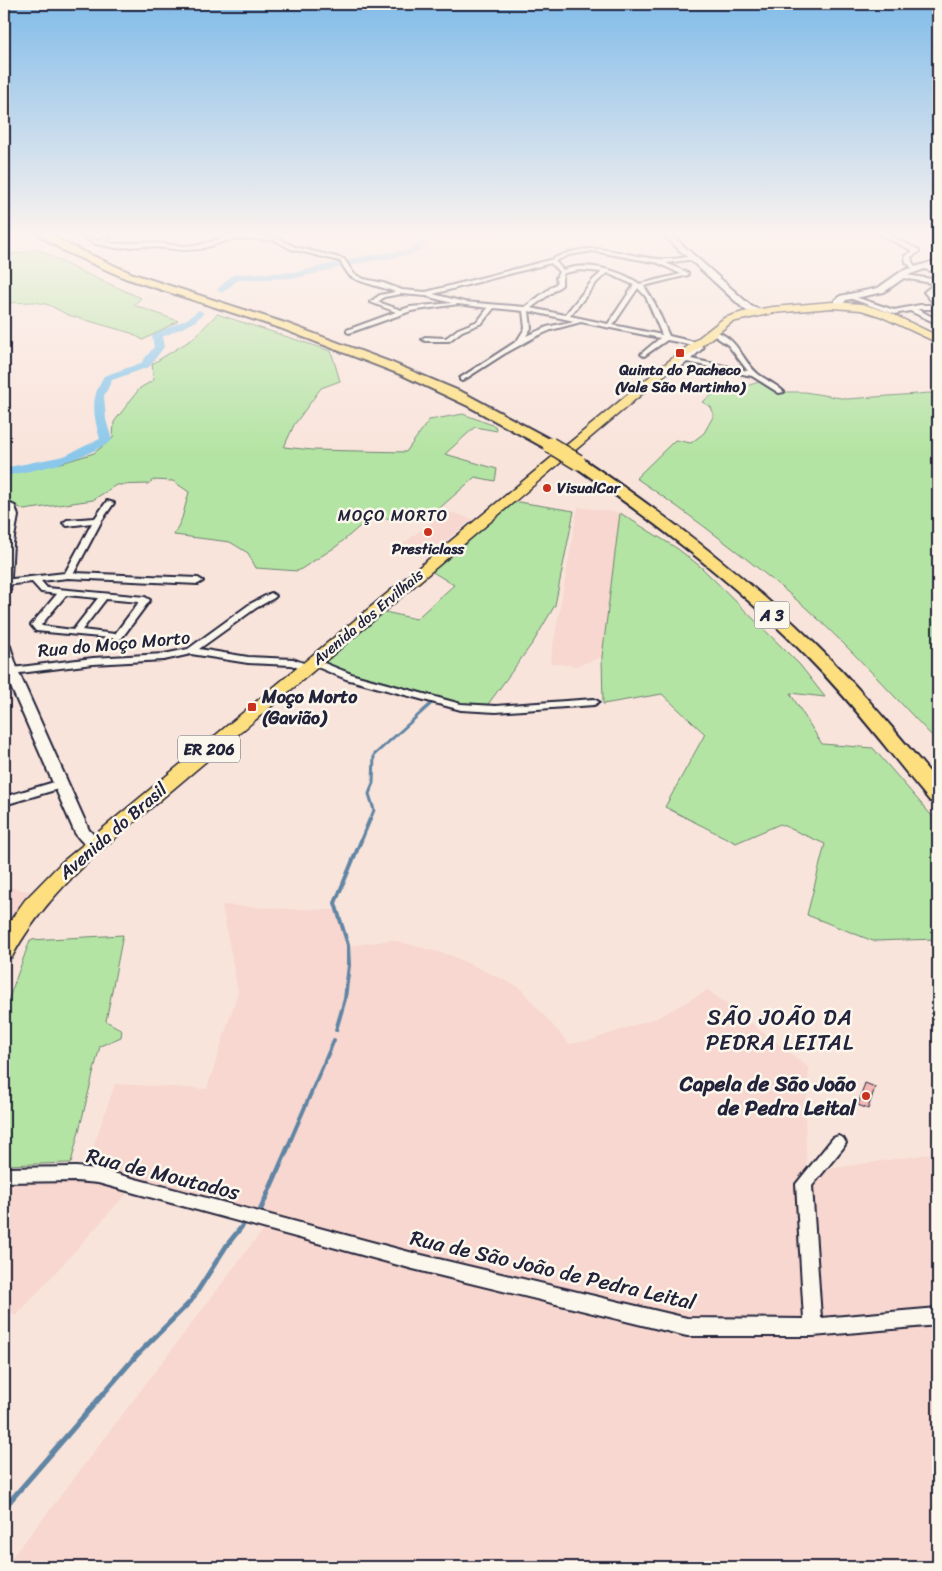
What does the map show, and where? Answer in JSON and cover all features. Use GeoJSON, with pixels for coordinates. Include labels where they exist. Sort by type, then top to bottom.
{"type":"FeatureCollection","features":[{"type":"Feature","properties":{"kind":"highway","name":"A 3"},"geometry":{"type":"LineString","coordinates":[[222,306],[368,356],[448,391],[553,442]]}},
{"type":"Feature","properties":{"kind":"highway","name":"A 3"},"geometry":{"type":"LineString","coordinates":[[237,306],[375,353],[457,388],[645,497],[738,569],[837,659],[938,775]]}},
{"type":"Feature","properties":{"kind":"highway","name":"A 3"},"geometry":{"type":"LineString","coordinates":[[577,457],[718,565],[822,661],[938,796]]}},
{"type":"Feature","properties":{"kind":"main road","name":"ER 206"},"geometry":{"type":"LineString","coordinates":[[577,457],[664,370],[728,320],[750,307],[773,310],[821,306]]}},
{"type":"Feature","properties":{"kind":"main road","name":"ER 206"},"geometry":{"type":"LineString","coordinates":[[847,306],[877,311],[938,340]]}},
{"type":"Feature","properties":{"kind":"main road","name":"Avenida dos Ervilhais"},"geometry":{"type":"LineString","coordinates":[[311,665],[577,457]]}},
{"type":"Feature","properties":{"kind":"main road","name":"Avenida do Brasil"},"geometry":{"type":"LineString","coordinates":[[4,951],[14,931],[40,895],[95,844],[311,665]]}},
{"type":"Feature","properties":{"kind":"street"},"geometry":{"type":"LineString","coordinates":[[386,306],[402,312]]}},
{"type":"Feature","properties":{"kind":"street"},"geometry":{"type":"LineString","coordinates":[[349,330],[410,309],[444,306]]}},
{"type":"Feature","properties":{"kind":"street"},"geometry":{"type":"LineString","coordinates":[[425,339],[447,340],[460,330],[480,322],[493,306]]}},
{"type":"Feature","properties":{"kind":"street"},"geometry":{"type":"LineString","coordinates":[[496,306],[526,309],[592,321],[696,344],[700,348],[676,369],[664,370]]}},
{"type":"Feature","properties":{"kind":"street"},"geometry":{"type":"LineString","coordinates":[[526,309],[530,306]]}},
{"type":"Feature","properties":{"kind":"street"},"geometry":{"type":"LineString","coordinates":[[567,316],[575,306]]}},
{"type":"Feature","properties":{"kind":"street"},"geometry":{"type":"LineString","coordinates":[[610,325],[623,306]]}},
{"type":"Feature","properties":{"kind":"street"},"geometry":{"type":"LineString","coordinates":[[652,306],[666,337]]}},
{"type":"Feature","properties":{"kind":"street"},"geometry":{"type":"LineString","coordinates":[[877,306],[894,312],[935,306]]}},
{"type":"Feature","properties":{"kind":"street"},"geometry":{"type":"LineString","coordinates":[[519,342],[528,328],[526,309]]}},
{"type":"Feature","properties":{"kind":"street"},"geometry":{"type":"LineString","coordinates":[[911,309],[938,322]]}},
{"type":"Feature","properties":{"kind":"street"},"geometry":{"type":"LineString","coordinates":[[462,379],[493,357],[519,342],[566,323],[592,321]]}},
{"type":"Feature","properties":{"kind":"street"},"geometry":{"type":"LineString","coordinates":[[712,332],[717,333],[740,353],[754,374]]}},
{"type":"Feature","properties":{"kind":"street"},"geometry":{"type":"LineString","coordinates":[[644,354],[666,337]]}},
{"type":"Feature","properties":{"kind":"street"},"geometry":{"type":"LineString","coordinates":[[686,360],[754,374],[781,392]]}},
{"type":"Feature","properties":{"kind":"street"},"geometry":{"type":"LineString","coordinates":[[68,575],[98,520],[110,503]]}},
{"type":"Feature","properties":{"kind":"street"},"geometry":{"type":"LineString","coordinates":[[4,504],[11,508],[12,516],[7,543],[5,587],[34,579],[68,575],[198,581]]}},
{"type":"Feature","properties":{"kind":"street"},"geometry":{"type":"LineString","coordinates":[[67,524],[98,520]]}},
{"type":"Feature","properties":{"kind":"street"},"geometry":{"type":"LineString","coordinates":[[34,579],[44,590],[145,600],[118,637],[39,629],[36,625],[64,592]]}},
{"type":"Feature","properties":{"kind":"street"},"geometry":{"type":"LineString","coordinates":[[75,633],[104,596]]}},
{"type":"Feature","properties":{"kind":"street"},"geometry":{"type":"LineString","coordinates":[[192,651],[253,606],[271,596]]}},
{"type":"Feature","properties":{"kind":"street"},"geometry":{"type":"LineString","coordinates":[[4,646],[8,671],[83,833],[95,844]]}},
{"type":"Feature","properties":{"kind":"street","name":"Rua do Moço Morto"},"geometry":{"type":"LineString","coordinates":[[8,671],[93,661],[164,656],[192,651],[248,660],[293,662],[311,665],[461,707],[478,709],[594,702]]}},
{"type":"Feature","properties":{"kind":"street"},"geometry":{"type":"LineString","coordinates":[[4,801],[61,784]]}},
{"type":"Feature","properties":{"kind":"street"},"geometry":{"type":"LineString","coordinates":[[80,823],[98,832],[111,831]]}},
{"type":"Feature","properties":{"kind":"street"},"geometry":{"type":"LineString","coordinates":[[813,1327],[804,1184],[838,1143]]}},
{"type":"Feature","properties":{"kind":"street","name":"Rua de Moutados"},"geometry":{"type":"LineString","coordinates":[[4,1176],[76,1174],[98,1176],[252,1217]]}},
{"type":"Feature","properties":{"kind":"street","name":"Rua de São João de Pedra Leital"},"geometry":{"type":"LineString","coordinates":[[252,1217],[413,1261],[686,1327],[813,1327],[938,1317]]}},
{"type":"Feature","properties":{"kind":"shaded area"},"geometry":{"type":"Polygon","coordinates":[[[578,507],[620,513],[602,657],[576,666],[550,663],[578,507]]]}},
{"type":"Feature","properties":{"kind":"shaded area","name":"Presticlass"},"geometry":{"type":"Polygon","coordinates":[[[447,511],[473,519],[424,557],[397,548],[447,511]]]}},
{"type":"Feature","properties":{"kind":"shaded area"},"geometry":{"type":"Polygon","coordinates":[[[4,886],[34,892],[4,932],[4,886]]]}},
{"type":"Feature","properties":{"kind":"shaded area"},"geometry":{"type":"Polygon","coordinates":[[[222,905],[336,910],[348,946],[392,940],[450,955],[519,987],[569,1044],[592,1040],[659,1017],[708,990],[809,1068],[805,1120],[807,1172],[929,1154],[938,1170],[938,1567],[4,1567],[46,1515],[255,1240],[276,1217],[87,1165],[115,1084],[207,1089],[238,992],[222,905]]]}},
{"type":"Feature","properties":{"kind":"shaded area"},"geometry":{"type":"Polygon","coordinates":[[[38,1180],[104,1184],[128,1192],[16,1316],[4,1309],[4,1182],[38,1180]]]}},
{"type":"Feature","properties":{"kind":"green space"},"geometry":{"type":"Polygon","coordinates":[[[51,306],[138,306],[178,321],[143,340],[131,333],[68,315],[51,306]]]}},
{"type":"Feature","properties":{"kind":"green space"},"geometry":{"type":"Polygon","coordinates":[[[217,314],[331,351],[340,381],[321,388],[294,425],[284,447],[312,450],[406,452],[429,420],[463,414],[495,426],[497,431],[475,427],[445,454],[497,469],[495,481],[475,477],[434,513],[366,521],[337,546],[298,571],[256,568],[248,553],[230,542],[174,535],[182,518],[189,492],[173,481],[153,480],[148,484],[116,485],[93,500],[24,510],[4,499],[4,474],[65,462],[94,453],[113,438],[114,422],[140,388],[154,380],[152,364],[194,338],[217,314]]]}},
{"type":"Feature","properties":{"kind":"green space"},"geometry":{"type":"Polygon","coordinates":[[[762,381],[778,392],[805,392],[847,399],[930,393],[938,396],[938,742],[856,656],[805,607],[722,540],[636,478],[675,440],[691,443],[704,433],[714,415],[711,407],[702,402],[715,393],[722,394],[762,381]]]}},
{"type":"Feature","properties":{"kind":"green space"},"geometry":{"type":"Polygon","coordinates":[[[519,502],[574,511],[555,605],[534,641],[486,707],[464,706],[325,665],[323,662],[385,612],[416,619],[454,585],[431,571],[511,504],[519,502]]]}},
{"type":"Feature","properties":{"kind":"green space"},"geometry":{"type":"Polygon","coordinates":[[[620,513],[678,549],[701,567],[800,665],[825,697],[790,693],[822,744],[873,748],[938,823],[938,939],[873,941],[807,915],[825,844],[780,824],[736,843],[665,807],[705,734],[662,694],[603,704],[602,657],[620,513]]]}},
{"type":"Feature","properties":{"kind":"green space"},"geometry":{"type":"Polygon","coordinates":[[[123,935],[106,1021],[122,1030],[121,1037],[100,1046],[71,1163],[4,1165],[4,1012],[30,940],[123,935]]]}},
{"type":"Feature","properties":{"kind":"building","name":"Capela de São João de Pedra Leital"},"geometry":{"type":"Polygon","coordinates":[[[865,1083],[875,1087],[868,1109],[858,1105],[865,1083]]]}},
{"type":"Feature","properties":{"kind":"waterway"},"geometry":{"type":"LineString","coordinates":[[101,419],[99,396],[108,378],[145,365],[159,347],[157,336],[190,321],[199,313]]}},
{"type":"Feature","properties":{"kind":"waterway"},"geometry":{"type":"LineString","coordinates":[[4,472],[67,459],[87,451],[106,440],[101,421]]}},
{"type":"Feature","properties":{"kind":"waterway"},"geometry":{"type":"LineString","coordinates":[[370,820],[374,810],[369,794],[373,783],[374,755],[433,702]]}},
{"type":"Feature","properties":{"kind":"waterway"},"geometry":{"type":"LineString","coordinates":[[336,1030],[345,999],[349,965],[348,945],[335,903],[370,819]]}},
{"type":"Feature","properties":{"kind":"waterway"},"geometry":{"type":"LineString","coordinates":[[288,1146],[334,1040]]}},
{"type":"Feature","properties":{"kind":"waterway"},"geometry":{"type":"LineString","coordinates":[[260,1211],[289,1145]]}},
{"type":"Feature","properties":{"kind":"waterway"},"geometry":{"type":"LineString","coordinates":[[4,1508],[136,1356],[191,1301],[227,1245],[243,1225]]}},
{"type":"Feature","properties":{"kind":"place","name":"Quinta do Pacheco (Vale São Martinho)"},"geometry":{"type":"Point","coordinates":[680,353]}},
{"type":"Feature","properties":{"kind":"place","name":"VisualCar"},"geometry":{"type":"Point","coordinates":[547,488]}},
{"type":"Feature","properties":{"kind":"place","name":"Presticlass"},"geometry":{"type":"Point","coordinates":[428,532]}},
{"type":"Feature","properties":{"kind":"place","name":"Moço Morto (Gavião)"},"geometry":{"type":"Point","coordinates":[252,707]}},
{"type":"Feature","properties":{"kind":"place","name":"Capela de São João de Pedra Leital"},"geometry":{"type":"Point","coordinates":[866,1096]}},
{"type":"Feature","properties":{"kind":"district","name":"MOÇO MORTO"},"geometry":{"type":"Point","coordinates":[393,515]}},
{"type":"Feature","properties":{"kind":"district","name":"SÃO JOÃO DA PEDRA LEITAL"},"geometry":{"type":"Point","coordinates":[780,1030]}}]}
